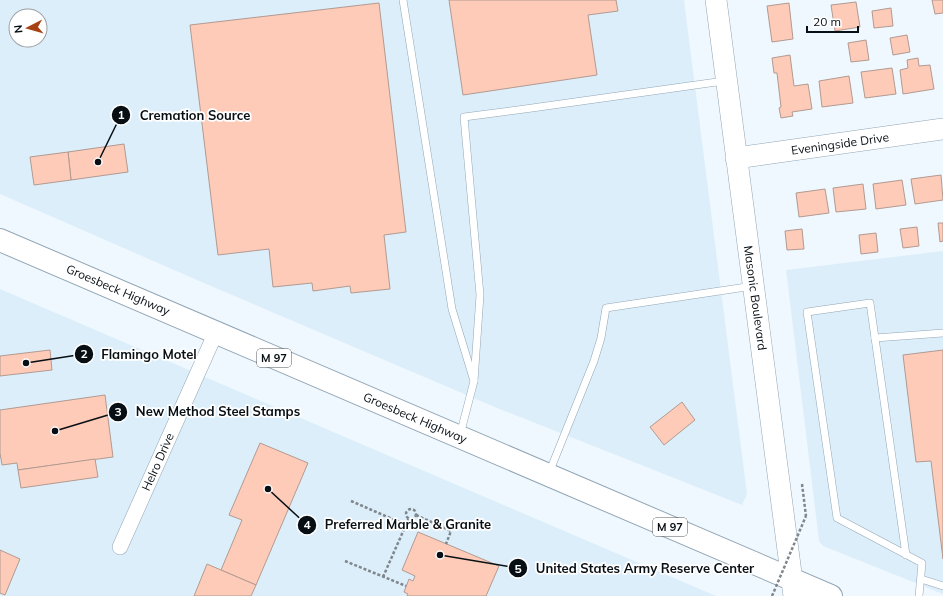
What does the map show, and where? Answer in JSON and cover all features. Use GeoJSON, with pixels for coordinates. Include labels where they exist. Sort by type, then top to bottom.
{"type":"FeatureCollection","features":[{"type":"Feature","properties":{"kind":"main road","name":"Groesbeck Highway"},"geometry":{"type":"LineString","coordinates":[[0,240],[548,475],[793,588],[831,596]]}},
{"type":"Feature","properties":{"kind":"street","name":"Masonic Boulevard"},"geometry":{"type":"LineString","coordinates":[[716,0],[793,588]]}},
{"type":"Feature","properties":{"kind":"street","name":"Eveningside Drive"},"geometry":{"type":"LineString","coordinates":[[736,158],[943,129]]}},
{"type":"Feature","properties":{"kind":"street","name":"Helro Drive"},"geometry":{"type":"LineString","coordinates":[[120,547],[216,332]]}},
{"type":"Feature","properties":{"kind":"lane"},"geometry":{"type":"LineString","coordinates":[[403,0],[452,309],[474,381]]}},
{"type":"Feature","properties":{"kind":"lane"},"geometry":{"type":"LineString","coordinates":[[460,437],[474,381],[480,294],[464,117],[726,81]]}},
{"type":"Feature","properties":{"kind":"lane"},"geometry":{"type":"LineString","coordinates":[[548,475],[594,361],[601,338],[606,308],[753,286]]}},
{"type":"Feature","properties":{"kind":"lane"},"geometry":{"type":"LineString","coordinates":[[906,555],[870,303],[807,312],[837,518],[906,555],[922,563],[919,596]]}},
{"type":"Feature","properties":{"kind":"lane"},"geometry":{"type":"LineString","coordinates":[[875,338],[943,333]]}},
{"type":"Feature","properties":{"kind":"lane"},"geometry":{"type":"LineString","coordinates":[[921,579],[943,586]]}},
{"type":"Feature","properties":{"kind":"path"},"geometry":{"type":"LineString","coordinates":[[772,596],[806,516],[802,484]]}},
{"type":"Feature","properties":{"kind":"path"},"geometry":{"type":"LineString","coordinates":[[351,501],[406,524]]}},
{"type":"Feature","properties":{"kind":"path"},"geometry":{"type":"LineString","coordinates":[[409,518],[406,513],[409,509],[414,510],[416,515],[451,531],[446,544]]}},
{"type":"Feature","properties":{"kind":"path"},"geometry":{"type":"LineString","coordinates":[[409,518],[412,519],[416,515]]}},
{"type":"Feature","properties":{"kind":"path"},"geometry":{"type":"LineString","coordinates":[[383,576],[409,518]]}},
{"type":"Feature","properties":{"kind":"path"},"geometry":{"type":"LineString","coordinates":[[345,561],[406,586]]}},
{"type":"Feature","properties":{"kind":"shaded area"},"geometry":{"type":"Polygon","coordinates":[[[0,0],[684,0],[747,494],[742,505],[497,408],[199,281],[0,194],[0,0]]]}},
{"type":"Feature","properties":{"kind":"shaded area"},"geometry":{"type":"Polygon","coordinates":[[[943,251],[943,594],[823,546],[819,541],[786,270],[943,251]]]}},
{"type":"Feature","properties":{"kind":"shaded area"},"geometry":{"type":"Polygon","coordinates":[[[0,289],[716,596],[0,596],[0,289]]]}},
{"type":"Feature","properties":{"kind":"building"},"geometry":{"type":"Polygon","coordinates":[[[449,0],[616,0],[618,11],[588,15],[597,75],[463,95],[449,0]]]}},
{"type":"Feature","properties":{"kind":"building"},"geometry":{"type":"Polygon","coordinates":[[[932,0],[943,0],[943,13],[935,14],[932,0]]]}},
{"type":"Feature","properties":{"kind":"building"},"geometry":{"type":"Polygon","coordinates":[[[856,2],[860,27],[835,31],[831,5],[856,2]]]}},
{"type":"Feature","properties":{"kind":"building"},"geometry":{"type":"Polygon","coordinates":[[[379,3],[406,232],[384,235],[390,289],[351,293],[350,286],[313,291],[312,283],[273,287],[269,249],[218,255],[190,25],[379,3]]]}},
{"type":"Feature","properties":{"kind":"building"},"geometry":{"type":"Polygon","coordinates":[[[789,3],[793,39],[772,42],[767,6],[789,3]]]}},
{"type":"Feature","properties":{"kind":"building"},"geometry":{"type":"Polygon","coordinates":[[[891,8],[893,26],[874,28],[872,11],[891,8]]]}},
{"type":"Feature","properties":{"kind":"building"},"geometry":{"type":"Polygon","coordinates":[[[907,35],[910,52],[893,55],[890,38],[907,35]]]}},
{"type":"Feature","properties":{"kind":"building"},"geometry":{"type":"Polygon","coordinates":[[[866,40],[869,60],[851,62],[848,43],[866,40]]]}},
{"type":"Feature","properties":{"kind":"building"},"geometry":{"type":"Polygon","coordinates":[[[790,55],[794,86],[808,84],[812,109],[792,112],[793,116],[781,118],[777,73],[774,73],[772,58],[790,55]]]}},
{"type":"Feature","properties":{"kind":"building"},"geometry":{"type":"Polygon","coordinates":[[[918,58],[919,66],[930,65],[934,89],[903,94],[900,70],[908,68],[907,60],[918,58]]]}},
{"type":"Feature","properties":{"kind":"building"},"geometry":{"type":"Polygon","coordinates":[[[892,68],[896,94],[865,98],[861,72],[892,68]]]}},
{"type":"Feature","properties":{"kind":"building"},"geometry":{"type":"Polygon","coordinates":[[[849,76],[853,103],[822,107],[819,81],[849,76]]]}},
{"type":"Feature","properties":{"kind":"building"},"geometry":{"type":"Polygon","coordinates":[[[124,144],[128,172],[71,180],[68,152],[124,144]]]}},
{"type":"Feature","properties":{"kind":"building"},"geometry":{"type":"Polygon","coordinates":[[[68,152],[71,180],[34,185],[30,157],[68,152]]]}},
{"type":"Feature","properties":{"kind":"building"},"geometry":{"type":"Polygon","coordinates":[[[941,175],[943,200],[915,204],[911,179],[941,175]]]}},
{"type":"Feature","properties":{"kind":"building"},"geometry":{"type":"Polygon","coordinates":[[[902,180],[906,205],[876,209],[873,184],[902,180]]]}},
{"type":"Feature","properties":{"kind":"building"},"geometry":{"type":"Polygon","coordinates":[[[863,184],[866,209],[836,212],[833,188],[863,184]]]}},
{"type":"Feature","properties":{"kind":"building"},"geometry":{"type":"Polygon","coordinates":[[[825,189],[829,213],[799,217],[796,193],[825,189]]]}},
{"type":"Feature","properties":{"kind":"building"},"geometry":{"type":"Polygon","coordinates":[[[938,223],[943,223],[943,241],[940,242],[938,223]]]}},
{"type":"Feature","properties":{"kind":"building"},"geometry":{"type":"Polygon","coordinates":[[[917,227],[919,246],[903,248],[900,229],[917,227]]]}},
{"type":"Feature","properties":{"kind":"building"},"geometry":{"type":"Polygon","coordinates":[[[802,229],[804,249],[787,250],[785,231],[802,229]]]}},
{"type":"Feature","properties":{"kind":"building"},"geometry":{"type":"Polygon","coordinates":[[[876,233],[878,252],[861,254],[859,235],[876,233]]]}},
{"type":"Feature","properties":{"kind":"building"},"geometry":{"type":"Polygon","coordinates":[[[50,350],[52,370],[0,376],[0,356],[50,350]]]}},
{"type":"Feature","properties":{"kind":"building"},"geometry":{"type":"Polygon","coordinates":[[[943,350],[943,559],[931,461],[916,462],[903,355],[943,350]]]}},
{"type":"Feature","properties":{"kind":"building"},"geometry":{"type":"Polygon","coordinates":[[[105,395],[113,457],[18,470],[17,463],[2,465],[0,453],[0,410],[105,395]]]}},
{"type":"Feature","properties":{"kind":"building"},"geometry":{"type":"Polygon","coordinates":[[[682,402],[695,420],[664,445],[650,427],[682,402]]]}},
{"type":"Feature","properties":{"kind":"building"},"geometry":{"type":"Polygon","coordinates":[[[260,443],[308,463],[256,585],[221,570],[242,520],[229,515],[260,443]]]}},
{"type":"Feature","properties":{"kind":"building"},"geometry":{"type":"Polygon","coordinates":[[[95,459],[98,477],[21,488],[18,470],[95,459]]]}},
{"type":"Feature","properties":{"kind":"building"},"geometry":{"type":"Polygon","coordinates":[[[418,532],[499,566],[486,596],[407,596],[408,594],[404,592],[409,579],[413,581],[415,576],[402,570],[418,532]]]}},
{"type":"Feature","properties":{"kind":"building"},"geometry":{"type":"Polygon","coordinates":[[[0,550],[20,559],[5,595],[0,593],[0,550]]]}},
{"type":"Feature","properties":{"kind":"building"},"geometry":{"type":"Polygon","coordinates":[[[207,564],[256,585],[251,596],[194,596],[207,564]]]}},
{"type":"Feature","properties":{"kind":"place","name":"Cremation Source"},"geometry":{"type":"Point","coordinates":[98,162]}},
{"type":"Feature","properties":{"kind":"place","name":"Flamingo Motel"},"geometry":{"type":"Point","coordinates":[26,363]}},
{"type":"Feature","properties":{"kind":"place","name":"New Method Steel Stamps"},"geometry":{"type":"Point","coordinates":[55,431]}},
{"type":"Feature","properties":{"kind":"place","name":"Preferred Marble & Granite"},"geometry":{"type":"Point","coordinates":[268,489]}},
{"type":"Feature","properties":{"kind":"place","name":"United States Army Reserve Center"},"geometry":{"type":"Point","coordinates":[440,555]}}]}
